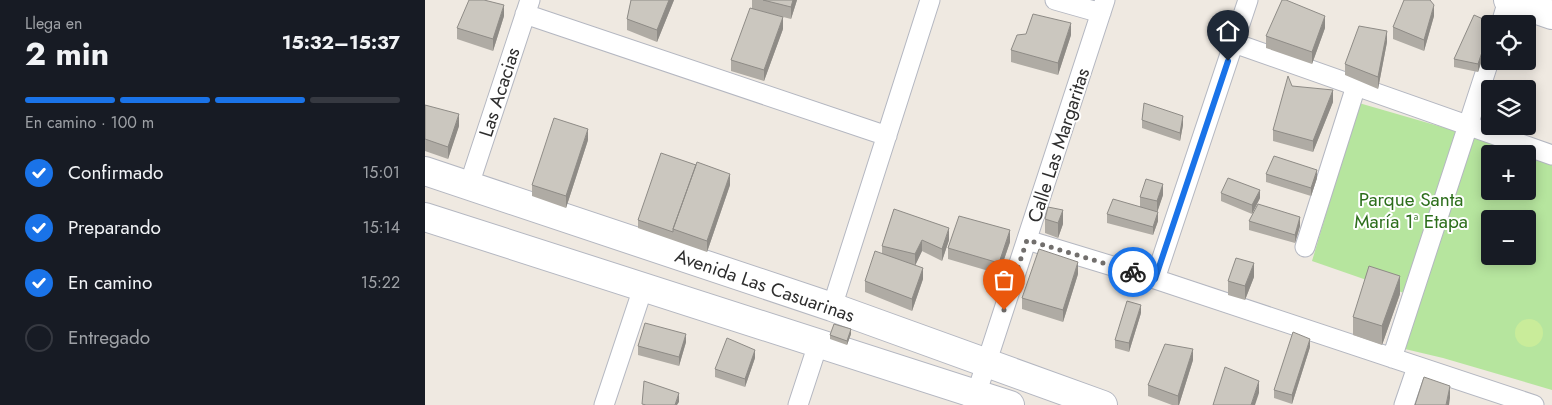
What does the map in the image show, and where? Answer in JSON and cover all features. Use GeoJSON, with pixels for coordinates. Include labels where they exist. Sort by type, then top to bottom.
{"type":"FeatureCollection","features":[{"type":"Feature","properties":{"kind":"street"},"geometry":{"type":"LineString","coordinates":[[832,307],[930,0]]}},
{"type":"Feature","properties":{"kind":"street"},"geometry":{"type":"LineString","coordinates":[[1055,0],[1103,7]]}},
{"type":"Feature","properties":{"kind":"street"},"geometry":{"type":"LineString","coordinates":[[1155,279],[1248,0]]}},
{"type":"Feature","properties":{"kind":"street"},"geometry":{"type":"LineString","coordinates":[[1504,15],[1508,0],[1552,14]]}},
{"type":"Feature","properties":{"kind":"street"},"geometry":{"type":"LineString","coordinates":[[527,7],[887,136]]}},
{"type":"Feature","properties":{"kind":"street","name":"Las Acacias"},"geometry":{"type":"LineString","coordinates":[[469,185],[527,7]]}},
{"type":"Feature","properties":{"kind":"street","name":"Calle Las Margaritas"},"geometry":{"type":"LineString","coordinates":[[975,399],[1103,7]]}},
{"type":"Feature","properties":{"kind":"street"},"geometry":{"type":"LineString","coordinates":[[1234,43],[1552,154]]}},
{"type":"Feature","properties":{"kind":"street"},"geometry":{"type":"LineString","coordinates":[[1392,358],[1486,70]]}},
{"type":"Feature","properties":{"kind":"street"},"geometry":{"type":"LineString","coordinates":[[1305,248],[1356,86]]}},
{"type":"Feature","properties":{"kind":"street","name":"Avenida Las Casuarinas"},"geometry":{"type":"LineString","coordinates":[[425,171],[832,307],[1103,405]]}},
{"type":"Feature","properties":{"kind":"street","name":"Avenida Las Casuarinas"},"geometry":{"type":"LineString","coordinates":[[425,217],[818,344],[975,399],[1010,405]]}},
{"type":"Feature","properties":{"kind":"street"},"geometry":{"type":"LineString","coordinates":[[1027,240],[1155,279],[1533,405]]}},
{"type":"Feature","properties":{"kind":"street"},"geometry":{"type":"LineString","coordinates":[[604,405],[643,288]]}},
{"type":"Feature","properties":{"kind":"street"},"geometry":{"type":"LineString","coordinates":[[799,405],[818,344]]}},
{"type":"Feature","properties":{"kind":"street"},"geometry":{"type":"LineString","coordinates":[[1404,405],[1417,367]]}},
{"type":"Feature","properties":{"kind":"green space","name":"Parque Santa María 1ª Etapa"},"geometry":{"type":"Polygon","coordinates":[[[1359,103],[1504,145],[1481,145],[1481,200],[1536,200],[1536,156],[1552,162],[1552,390],[1443,358],[1388,345],[1404,293],[1312,261],[1359,103]]]}},
{"type":"Feature","properties":{"kind":"green space"},"geometry":{"type":"Polygon","coordinates":[[[1529,319],[1539,323],[1543,333],[1539,343],[1529,347],[1519,343],[1515,333],[1519,323],[1529,319]]]}},
{"type":"Feature","properties":{"kind":"building"},"geometry":{"type":"Polygon","coordinates":[[[469,0],[484,0],[504,5],[493,39],[457,28],[469,0]]]}},
{"type":"Feature","properties":{"kind":"building"},"geometry":{"type":"Polygon","coordinates":[[[631,0],[669,0],[657,30],[627,19],[631,0]]]}},
{"type":"Feature","properties":{"kind":"building"},"geometry":{"type":"Polygon","coordinates":[[[763,0],[793,0],[791,7],[763,0]]]}},
{"type":"Feature","properties":{"kind":"building"},"geometry":{"type":"Polygon","coordinates":[[[1282,0],[1325,16],[1312,52],[1266,36],[1282,0]]]}},
{"type":"Feature","properties":{"kind":"building"},"geometry":{"type":"Polygon","coordinates":[[[1404,0],[1430,0],[1434,5],[1424,40],[1393,27],[1404,0]]]}},
{"type":"Feature","properties":{"kind":"building"},"geometry":{"type":"Polygon","coordinates":[[[750,8],[783,17],[764,70],[731,60],[750,8]]]}},
{"type":"Feature","properties":{"kind":"building"},"geometry":{"type":"Polygon","coordinates":[[[1033,14],[1071,23],[1058,63],[1011,50],[1017,35],[1026,34],[1033,14]]]}},
{"type":"Feature","properties":{"kind":"building"},"geometry":{"type":"Polygon","coordinates":[[[1474,15],[1481,18],[1481,55],[1478,64],[1454,59],[1474,15]]]}},
{"type":"Feature","properties":{"kind":"building"},"geometry":{"type":"Polygon","coordinates":[[[1359,26],[1387,31],[1378,77],[1345,64],[1359,26]]]}},
{"type":"Feature","properties":{"kind":"building"},"geometry":{"type":"Polygon","coordinates":[[[1288,76],[1292,86],[1333,90],[1313,141],[1273,130],[1288,76]]]}},
{"type":"Feature","properties":{"kind":"building"},"geometry":{"type":"Polygon","coordinates":[[[1144,103],[1183,116],[1180,133],[1142,120],[1144,103]]]}},
{"type":"Feature","properties":{"kind":"building"},"geometry":{"type":"Polygon","coordinates":[[[425,105],[459,114],[448,147],[425,139],[425,105]]]}},
{"type":"Feature","properties":{"kind":"building"},"geometry":{"type":"Polygon","coordinates":[[[554,118],[588,129],[566,196],[532,185],[554,118]]]}},
{"type":"Feature","properties":{"kind":"building"},"geometry":{"type":"Polygon","coordinates":[[[661,153],[696,165],[673,232],[638,220],[661,153]]]}},
{"type":"Feature","properties":{"kind":"building"},"geometry":{"type":"Polygon","coordinates":[[[1274,156],[1317,170],[1311,188],[1266,174],[1274,156]]]}},
{"type":"Feature","properties":{"kind":"building"},"geometry":{"type":"Polygon","coordinates":[[[697,162],[730,174],[707,241],[673,229],[697,162]]]}},
{"type":"Feature","properties":{"kind":"building"},"geometry":{"type":"Polygon","coordinates":[[[1228,178],[1260,190],[1252,205],[1221,193],[1228,178]]]}},
{"type":"Feature","properties":{"kind":"building"},"geometry":{"type":"Polygon","coordinates":[[[1146,179],[1163,184],[1157,201],[1140,197],[1146,179]]]}},
{"type":"Feature","properties":{"kind":"building"},"geometry":{"type":"Polygon","coordinates":[[[1113,199],[1158,212],[1153,227],[1107,214],[1113,199]]]}},
{"type":"Feature","properties":{"kind":"building"},"geometry":{"type":"Polygon","coordinates":[[[1258,204],[1300,217],[1295,235],[1249,221],[1258,204]]]}},
{"type":"Feature","properties":{"kind":"building"},"geometry":{"type":"Polygon","coordinates":[[[1048,207],[1063,210],[1058,223],[1045,219],[1048,207]]]}},
{"type":"Feature","properties":{"kind":"building"},"geometry":{"type":"Polygon","coordinates":[[[894,209],[949,228],[942,249],[922,240],[915,254],[882,246],[894,209]]]}},
{"type":"Feature","properties":{"kind":"building"},"geometry":{"type":"Polygon","coordinates":[[[959,216],[1010,230],[999,263],[948,248],[959,216]]]}},
{"type":"Feature","properties":{"kind":"building"},"geometry":{"type":"Polygon","coordinates":[[[1039,249],[1078,262],[1063,310],[1022,298],[1039,249]]]}},
{"type":"Feature","properties":{"kind":"building"},"geometry":{"type":"Polygon","coordinates":[[[875,251],[923,268],[912,299],[865,281],[875,251]]]}},
{"type":"Feature","properties":{"kind":"building"},"geometry":{"type":"Polygon","coordinates":[[[1236,258],[1254,263],[1245,286],[1228,281],[1236,258]]]}},
{"type":"Feature","properties":{"kind":"building"},"geometry":{"type":"Polygon","coordinates":[[[1369,266],[1400,276],[1382,326],[1353,317],[1369,266]]]}},
{"type":"Feature","properties":{"kind":"building"},"geometry":{"type":"Polygon","coordinates":[[[1127,301],[1141,305],[1129,343],[1115,340],[1127,301]]]}},
{"type":"Feature","properties":{"kind":"building"},"geometry":{"type":"Polygon","coordinates":[[[645,323],[686,334],[679,357],[638,346],[645,323]]]}},
{"type":"Feature","properties":{"kind":"building"},"geometry":{"type":"Polygon","coordinates":[[[834,324],[851,329],[847,341],[830,335],[834,324]]]}},
{"type":"Feature","properties":{"kind":"building"},"geometry":{"type":"Polygon","coordinates":[[[1293,332],[1310,339],[1292,395],[1274,390],[1293,332]]]}},
{"type":"Feature","properties":{"kind":"building"},"geometry":{"type":"Polygon","coordinates":[[[727,338],[755,350],[745,379],[715,369],[727,338]]]}},
{"type":"Feature","properties":{"kind":"building"},"geometry":{"type":"Polygon","coordinates":[[[1165,344],[1193,349],[1178,396],[1148,385],[1165,344]]]}},
{"type":"Feature","properties":{"kind":"building"},"geometry":{"type":"Polygon","coordinates":[[[1225,367],[1259,381],[1251,405],[1213,405],[1225,367]]]}},
{"type":"Feature","properties":{"kind":"building"},"geometry":{"type":"Polygon","coordinates":[[[1424,377],[1450,386],[1446,405],[1415,405],[1424,377]]]}},
{"type":"Feature","properties":{"kind":"building"},"geometry":{"type":"Polygon","coordinates":[[[644,381],[679,393],[675,405],[642,404],[644,381]]]}},
{"type":"Feature","properties":{"kind":"way so far"},"geometry":{"type":"LineString","coordinates":[[1004,310],[1027,240],[1133,272]]}},
{"type":"Feature","properties":{"kind":"route"},"geometry":{"type":"LineString","coordinates":[[1133,272],[1155,279],[1228,61]]}}]}
